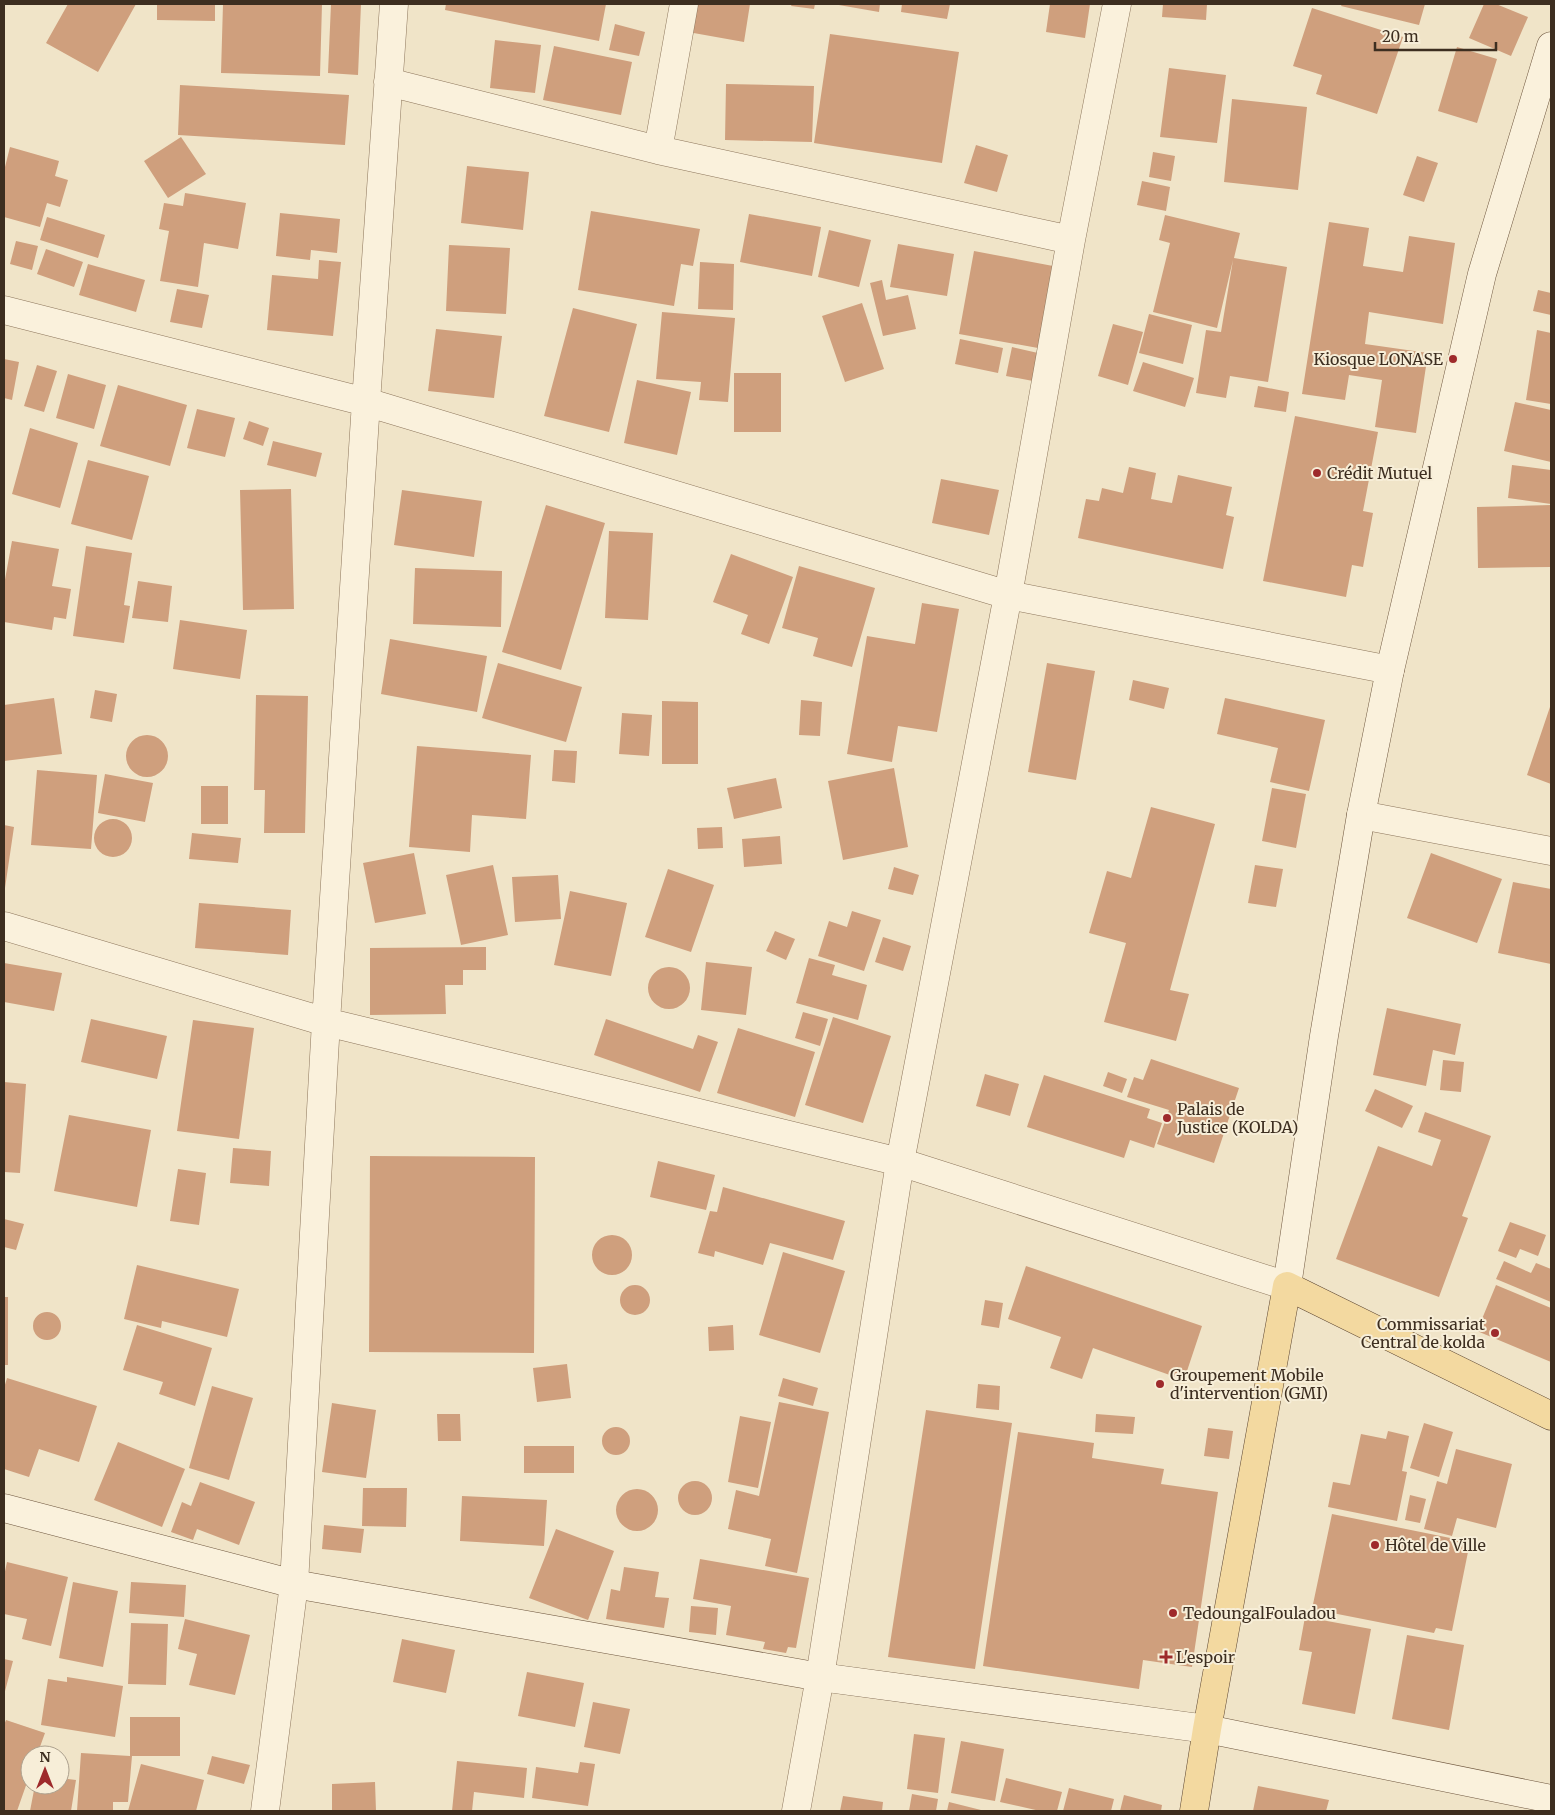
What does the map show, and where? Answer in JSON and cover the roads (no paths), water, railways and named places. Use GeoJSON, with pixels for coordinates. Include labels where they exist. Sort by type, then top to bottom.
{"type":"FeatureCollection","features":[{"type":"Feature","properties":{"kind":"main road"},"geometry":{"type":"LineString","coordinates":[[1194,1811],[1207,1729],[1287,1286],[1551,1416]]}},
{"type":"Feature","properties":{"kind":"street"},"geometry":{"type":"LineString","coordinates":[[265,1811],[294,1584],[326,1022],[394,4]]}},
{"type":"Feature","properties":{"kind":"street"},"geometry":{"type":"LineString","coordinates":[[658,150],[684,4]]}},
{"type":"Feature","properties":{"kind":"street"},"geometry":{"type":"LineString","coordinates":[[796,1811],[820,1678],[900,1162],[1008,596],[1071,240],[1117,4]]}},
{"type":"Feature","properties":{"kind":"street"},"geometry":{"type":"LineString","coordinates":[[4,926],[326,1022],[900,1162],[1287,1286],[1324,1036],[1361,814],[1390,670],[1482,274],[1551,46]]}},
{"type":"Feature","properties":{"kind":"street"},"geometry":{"type":"LineString","coordinates":[[388,82],[658,150],[1071,240]]}},
{"type":"Feature","properties":{"kind":"street"},"geometry":{"type":"LineString","coordinates":[[4,310],[366,402],[1008,596],[1390,670]]}},
{"type":"Feature","properties":{"kind":"street"},"geometry":{"type":"LineString","coordinates":[[1361,814],[1551,851]]}},
{"type":"Feature","properties":{"kind":"street"},"geometry":{"type":"LineString","coordinates":[[4,1508],[294,1584],[820,1678],[1207,1729],[1551,1799]]}},
{"type":"Feature","properties":{"kind":"place","name":"Kiosque LONASE"},"geometry":{"type":"Point","coordinates":[1453,359]}},
{"type":"Feature","properties":{"kind":"place","name":"Crédit Mutuel"},"geometry":{"type":"Point","coordinates":[1317,473]}},
{"type":"Feature","properties":{"kind":"place","name":"Palais de Justice (KOLDA)"},"geometry":{"type":"Point","coordinates":[1167,1118]}},
{"type":"Feature","properties":{"kind":"place","name":"Commissariat Central de kolda"},"geometry":{"type":"Point","coordinates":[1495,1333]}},
{"type":"Feature","properties":{"kind":"place","name":"Groupement Mobile d'intervention (GMI)"},"geometry":{"type":"Point","coordinates":[1160,1384]}},
{"type":"Feature","properties":{"kind":"place","name":"Hôtel de Ville"},"geometry":{"type":"Point","coordinates":[1375,1545]}},
{"type":"Feature","properties":{"kind":"place","name":"TedoungalFouladou"},"geometry":{"type":"Point","coordinates":[1173,1613]}},
{"type":"Feature","properties":{"kind":"place","name":"L'espoir"},"geometry":{"type":"Point","coordinates":[1166,1657]}}]}
